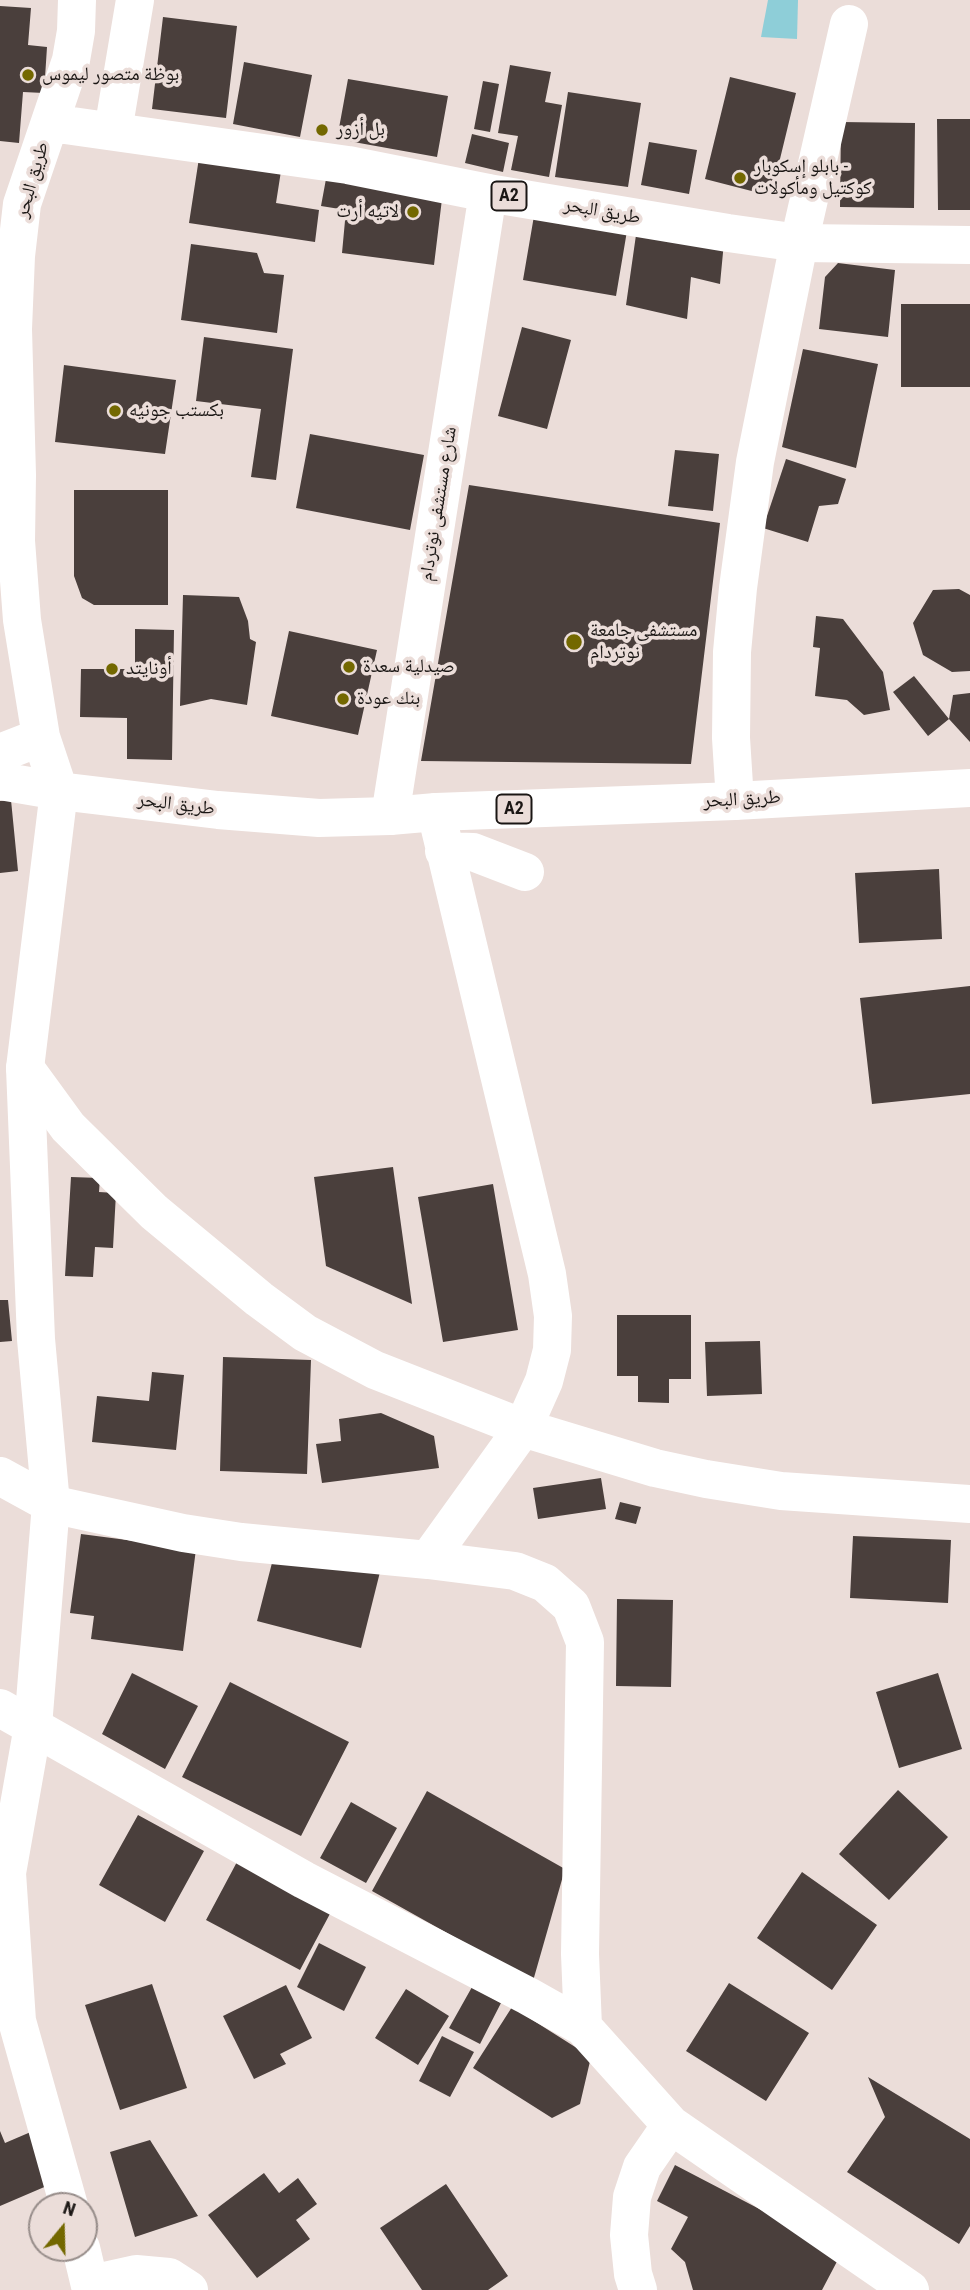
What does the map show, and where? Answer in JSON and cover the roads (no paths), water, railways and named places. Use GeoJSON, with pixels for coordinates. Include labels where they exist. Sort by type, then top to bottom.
{"type":"FeatureCollection","features":[{"type":"Feature","properties":{"kind":"street","name":"طريق البحر"},"geometry":{"type":"LineString","coordinates":[[76,0],[76,31],[71,61],[51,122],[14,181],[16,541],[22,620],[41,737],[59,791],[218,810],[320,818],[390,816],[436,811],[735,801],[970,788]]}},
{"type":"Feature","properties":{"kind":"street"},"geometry":{"type":"LineString","coordinates":[[113,131],[135,0]]}},
{"type":"Feature","properties":{"kind":"street"},"geometry":{"type":"LineString","coordinates":[[735,801],[731,738],[732,652],[755,462],[799,243],[849,24]]}},
{"type":"Feature","properties":{"kind":"street","name":"طريق البحر"},"geometry":{"type":"LineString","coordinates":[[51,122],[348,165],[488,193],[799,243],[970,245]]}},
{"type":"Feature","properties":{"kind":"street","name":"شارع مستشفى نوتردام"},"geometry":{"type":"LineString","coordinates":[[390,816],[488,193]]}},
{"type":"Feature","properties":{"kind":"street"},"geometry":{"type":"LineString","coordinates":[[0,753],[41,737]]}},
{"type":"Feature","properties":{"kind":"street"},"geometry":{"type":"LineString","coordinates":[[0,781],[59,791],[18,1064],[36,1339],[51,1504],[33,1726],[4,1877],[17,2021],[65,2192]]}},
{"type":"Feature","properties":{"kind":"street"},"geometry":{"type":"LineString","coordinates":[[428,1560],[523,1428],[544,1381],[552,1350],[547,1274],[436,811]]}},
{"type":"Feature","properties":{"kind":"street"},"geometry":{"type":"LineString","coordinates":[[444,851],[473,852],[525,872]]}},
{"type":"Feature","properties":{"kind":"street"},"geometry":{"type":"LineString","coordinates":[[18,1064],[68,1127],[154,1212],[259,1299],[305,1333],[376,1370],[523,1428],[655,1468],[781,1491],[970,1504]]}},
{"type":"Feature","properties":{"kind":"street"},"geometry":{"type":"LineString","coordinates":[[0,1476],[51,1504],[183,1533],[241,1542],[515,1571],[545,1583],[571,1606],[585,1642],[580,1954],[583,2027]]}},
{"type":"Feature","properties":{"kind":"street"},"geometry":{"type":"LineString","coordinates":[[0,1708],[303,1880],[583,2027],[671,2125],[910,2290]]}},
{"type":"Feature","properties":{"kind":"street"},"geometry":{"type":"LineString","coordinates":[[528,1996],[534,1995],[557,1979],[580,1954]]}},
{"type":"Feature","properties":{"kind":"street"},"geometry":{"type":"LineString","coordinates":[[638,2290],[633,2274],[629,2235],[632,2197],[642,2167],[671,2125]]}},
{"type":"Feature","properties":{"kind":"street"},"geometry":{"type":"LineString","coordinates":[[88,2274],[169,2277],[189,2290]]}},
{"type":"Feature","properties":{"kind":"water"},"geometry":{"type":"Polygon","coordinates":[[[768,0],[798,0],[797,39],[761,37],[768,0]]]}},
{"type":"Feature","properties":{"kind":"place","name":"بوظة متصور ليموس"},"geometry":{"type":"Point","coordinates":[28,75]}},
{"type":"Feature","properties":{"kind":"place","name":"بل أزور"},"geometry":{"type":"Point","coordinates":[322,130]}},
{"type":"Feature","properties":{"kind":"place","name":"بابلو إسكوبار - كوكتيل ومأكولات"},"geometry":{"type":"Point","coordinates":[740,178]}},
{"type":"Feature","properties":{"kind":"place","name":"لاتيه أرت"},"geometry":{"type":"Point","coordinates":[413,212]}},
{"type":"Feature","properties":{"kind":"place","name":"بكستب جونيه"},"geometry":{"type":"Point","coordinates":[115,411]}},
{"type":"Feature","properties":{"kind":"place","name":"مستشفى جامعة نوتردام"},"geometry":{"type":"Point","coordinates":[574,642]}},
{"type":"Feature","properties":{"kind":"place","name":"صيدلية سعدة"},"geometry":{"type":"Point","coordinates":[349,667]}},
{"type":"Feature","properties":{"kind":"place","name":"أونايتد"},"geometry":{"type":"Point","coordinates":[112,669]}},
{"type":"Feature","properties":{"kind":"place","name":"بنك عودة"},"geometry":{"type":"Point","coordinates":[343,699]}}]}
